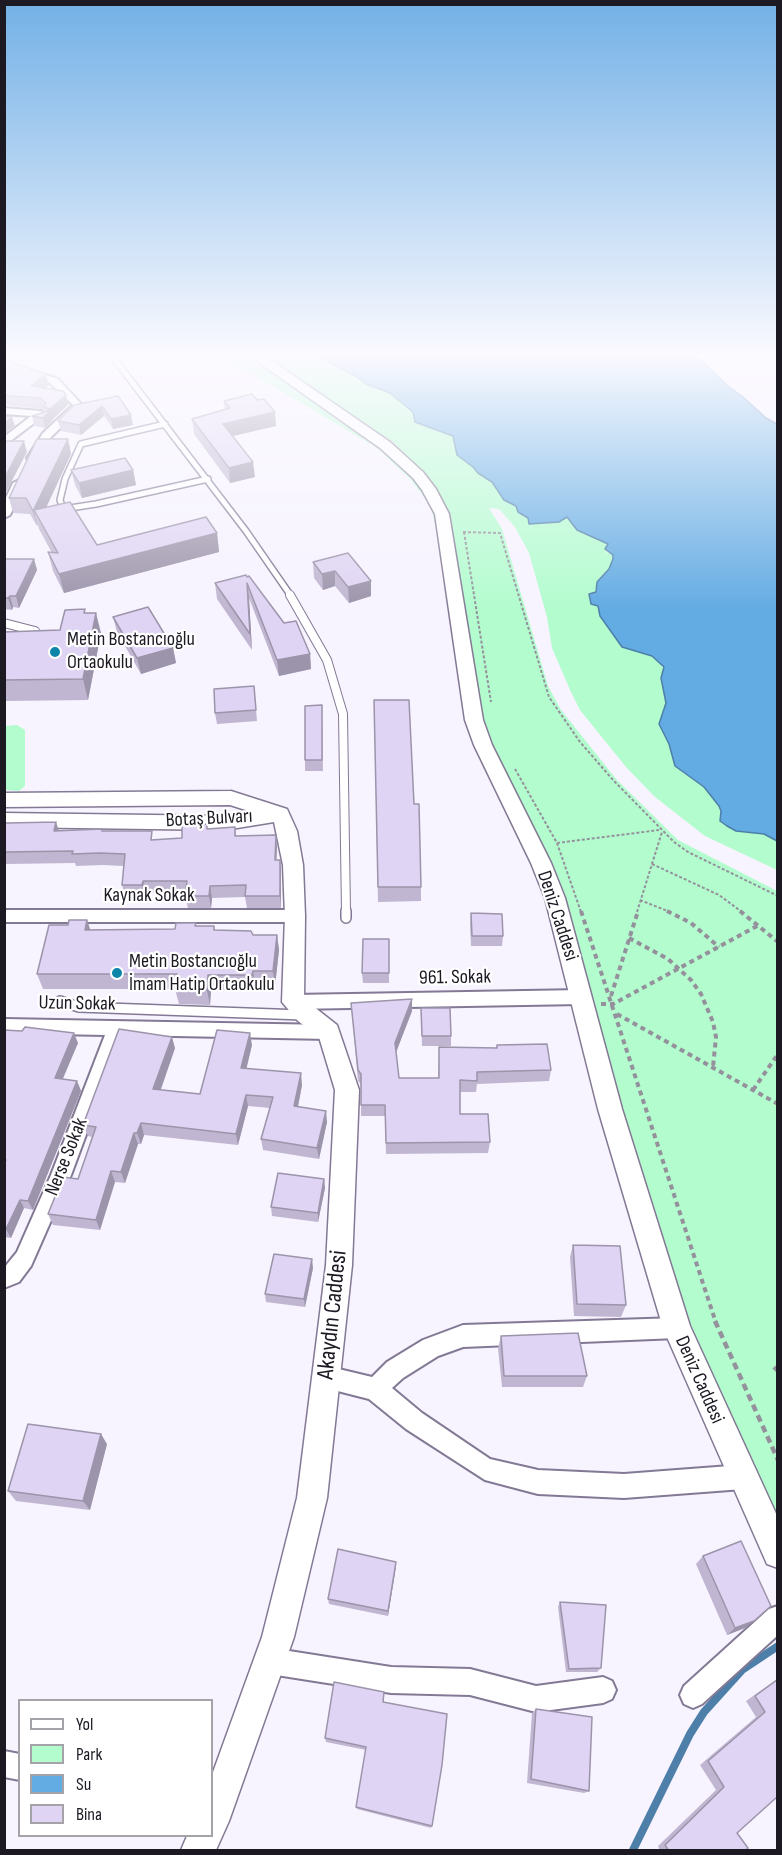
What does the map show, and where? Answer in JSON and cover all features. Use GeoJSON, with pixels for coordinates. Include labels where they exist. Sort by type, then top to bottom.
{"type":"FeatureCollection","features":[{"type":"Feature","properties":{"kind":"street"},"geometry":{"type":"LineString","coordinates":[[4,516],[34,453],[44,439]]}},
{"type":"Feature","properties":{"kind":"street","name":"Deniz Caddesi"},"geometry":{"type":"LineString","coordinates":[[376,439],[403,460],[429,489],[442,514],[455,531],[474,720],[483,745],[548,881],[582,997],[610,1109],[676,1328],[777,1553]]}},
{"type":"Feature","properties":{"kind":"street","name":"Botaş Bulvarı"},"geometry":{"type":"LineString","coordinates":[[4,800],[231,798],[280,814]]}},
{"type":"Feature","properties":{"kind":"street"},"geometry":{"type":"LineString","coordinates":[[280,814],[287,831],[293,865],[299,1009],[329,1032]]}},
{"type":"Feature","properties":{"kind":"street","name":"Botaş Bulvarı"},"geometry":{"type":"LineString","coordinates":[[4,820],[225,823],[280,814]]}},
{"type":"Feature","properties":{"kind":"street","name":"Kaynak Sokak"},"geometry":{"type":"LineString","coordinates":[[4,915],[295,916]]}},
{"type":"Feature","properties":{"kind":"street","name":"961. Sokak"},"geometry":{"type":"LineString","coordinates":[[299,1009],[582,997]]}},
{"type":"Feature","properties":{"kind":"street","name":"Uzun Sokak"},"geometry":{"type":"LineString","coordinates":[[4,1026],[329,1032]]}},
{"type":"Feature","properties":{"kind":"street","name":"Nerse Sokak"},"geometry":{"type":"LineString","coordinates":[[4,1278],[12,1275],[24,1259],[61,1174],[117,1028]]}},
{"type":"Feature","properties":{"kind":"street","name":"Akaydın Caddesi"},"geometry":{"type":"LineString","coordinates":[[213,1815],[278,1637],[312,1498],[339,1265],[347,1090],[329,1032]]}},
{"type":"Feature","properties":{"kind":"street"},"geometry":{"type":"LineString","coordinates":[[375,1389],[394,1370],[431,1348],[463,1336],[676,1328]]}},
{"type":"Feature","properties":{"kind":"street"},"geometry":{"type":"LineString","coordinates":[[326,1377],[375,1389],[414,1421],[485,1469],[538,1482],[624,1486],[743,1477]]}},
{"type":"Feature","properties":{"kind":"street"},"geometry":{"type":"LineString","coordinates":[[693,1695],[777,1618]]}},
{"type":"Feature","properties":{"kind":"street"},"geometry":{"type":"LineString","coordinates":[[270,1661],[391,1680],[470,1682],[536,1699],[603,1690]]}},
{"type":"Feature","properties":{"kind":"street","name":"Akaydın Caddesi"},"geometry":{"type":"LineString","coordinates":[[198,1851],[204,1837]]}},
{"type":"Feature","properties":{"kind":"lane"},"geometry":{"type":"LineString","coordinates":[[104,439],[81,444],[65,480],[60,500],[62,506],[70,508],[96,504],[208,479]]}},
{"type":"Feature","properties":{"kind":"lane"},"geometry":{"type":"LineString","coordinates":[[176,439],[208,479],[300,610],[327,660],[343,714],[346,918]]}},
{"type":"Feature","properties":{"kind":"lane"},"geometry":{"type":"LineString","coordinates":[[4,623],[35,631]]}},
{"type":"Feature","properties":{"kind":"lane"},"geometry":{"type":"LineString","coordinates":[[60,1001],[79,1007],[299,1009]]}},
{"type":"Feature","properties":{"kind":"path"},"geometry":{"type":"LineString","coordinates":[[491,702],[455,531],[500,532],[549,697],[580,742],[661,831],[688,852],[777,896]]}},
{"type":"Feature","properties":{"kind":"path"},"geometry":{"type":"LineString","coordinates":[[511,761],[556,843],[613,1004],[719,1332],[777,1460]]}},
{"type":"Feature","properties":{"kind":"path"},"geometry":{"type":"LineString","coordinates":[[556,843],[661,831]]}},
{"type":"Feature","properties":{"kind":"path"},"geometry":{"type":"LineString","coordinates":[[610,996],[661,831]]}},
{"type":"Feature","properties":{"kind":"path"},"geometry":{"type":"LineString","coordinates":[[652,864],[720,895],[777,942]]}},
{"type":"Feature","properties":{"kind":"path"},"geometry":{"type":"LineString","coordinates":[[640,900],[658,906],[691,923],[719,947]]}},
{"type":"Feature","properties":{"kind":"path"},"geometry":{"type":"LineString","coordinates":[[613,1004],[759,925]]}},
{"type":"Feature","properties":{"kind":"path"},"geometry":{"type":"LineString","coordinates":[[628,938],[656,951],[679,968],[700,994],[713,1022],[716,1038],[713,1068]]}},
{"type":"Feature","properties":{"kind":"path"},"geometry":{"type":"LineString","coordinates":[[616,1013],[777,1104]]}},
{"type":"Feature","properties":{"kind":"path"},"geometry":{"type":"LineString","coordinates":[[753,1090],[777,1054]]}},
{"type":"Feature","properties":{"kind":"green space"},"geometry":{"type":"Polygon","coordinates":[[[361,439],[454,439],[457,455],[492,482],[504,500],[516,506],[518,512],[529,520],[540,524],[559,522],[567,517],[577,530],[608,544],[606,552],[613,555],[613,559],[610,569],[603,574],[591,604],[598,606],[607,627],[622,647],[652,656],[664,667],[661,678],[667,703],[659,724],[669,744],[673,761],[682,772],[704,787],[722,811],[720,816],[736,831],[764,834],[777,841],[777,870],[705,836],[655,797],[626,767],[580,710],[571,692],[552,648],[547,617],[529,553],[515,527],[499,509],[489,508],[502,529],[548,686],[561,710],[617,780],[678,840],[777,891],[777,1553],[712,1412],[555,898],[483,745],[431,506],[411,480],[377,448],[361,439]]]}},
{"type":"Feature","properties":{"kind":"green space"},"geometry":{"type":"Polygon","coordinates":[[[17,725],[25,730],[25,786],[19,791],[5,790],[5,726],[17,725]]]}},
{"type":"Feature","properties":{"kind":"water"},"geometry":{"type":"Polygon","coordinates":[[[454,439],[777,439],[777,841],[764,834],[736,831],[720,821],[719,806],[704,787],[675,766],[669,744],[659,724],[666,703],[661,678],[664,667],[652,656],[622,647],[600,616],[598,606],[591,604],[589,594],[596,592],[597,582],[609,569],[613,559],[613,555],[605,549],[608,544],[577,530],[567,517],[559,522],[529,524],[528,518],[518,512],[516,506],[504,500],[492,482],[457,455],[454,439]]]}},
{"type":"Feature","properties":{"kind":"building"},"geometry":{"type":"Polygon","coordinates":[[[37,439],[68,439],[33,511],[26,498],[9,498],[37,439]]]}},
{"type":"Feature","properties":{"kind":"building"},"geometry":{"type":"Polygon","coordinates":[[[207,439],[234,439],[253,462],[229,468],[207,439]]]}},
{"type":"Feature","properties":{"kind":"building"},"geometry":{"type":"Polygon","coordinates":[[[4,441],[24,441],[4,479],[4,441]]]}},
{"type":"Feature","properties":{"kind":"building"},"geometry":{"type":"Polygon","coordinates":[[[125,458],[133,470],[79,483],[71,470],[125,458]]]}},
{"type":"Feature","properties":{"kind":"building"},"geometry":{"type":"Polygon","coordinates":[[[70,502],[97,545],[206,517],[217,533],[59,574],[48,552],[58,553],[34,510],[70,502]]]}},
{"type":"Feature","properties":{"kind":"building"},"geometry":{"type":"Polygon","coordinates":[[[348,553],[371,581],[348,587],[335,571],[322,574],[313,562],[348,553]]]}},
{"type":"Feature","properties":{"kind":"building"},"geometry":{"type":"Polygon","coordinates":[[[4,559],[34,559],[16,596],[8,598],[4,598],[4,559]]]}},
{"type":"Feature","properties":{"kind":"building"},"geometry":{"type":"Polygon","coordinates":[[[246,575],[284,623],[296,621],[310,654],[277,660],[247,583],[250,634],[215,583],[246,575]]]}},
{"type":"Feature","properties":{"kind":"building"},"geometry":{"type":"Polygon","coordinates":[[[148,607],[173,648],[137,658],[113,617],[148,607]]]}},
{"type":"Feature","properties":{"kind":"building"},"geometry":{"type":"Polygon","coordinates":[[[85,609],[84,613],[96,613],[83,679],[4,680],[4,632],[60,630],[65,610],[85,609]]]}},
{"type":"Feature","properties":{"kind":"building"},"geometry":{"type":"Polygon","coordinates":[[[254,686],[256,710],[215,713],[214,689],[254,686]]]}},
{"type":"Feature","properties":{"kind":"building"},"geometry":{"type":"Polygon","coordinates":[[[374,700],[409,700],[414,804],[419,804],[421,887],[378,887],[374,700]]]}},
{"type":"Feature","properties":{"kind":"building"},"geometry":{"type":"Polygon","coordinates":[[[322,705],[322,760],[305,760],[305,706],[322,705]]]}},
{"type":"Feature","properties":{"kind":"building"},"geometry":{"type":"Polygon","coordinates":[[[56,822],[54,831],[102,829],[102,831],[152,831],[151,840],[182,838],[182,825],[207,824],[207,829],[235,827],[235,836],[276,835],[275,860],[280,860],[280,896],[245,896],[246,885],[210,886],[209,896],[185,896],[187,881],[143,881],[142,885],[122,885],[125,854],[72,854],[73,851],[4,852],[6,823],[56,822]]]}},
{"type":"Feature","properties":{"kind":"building"},"geometry":{"type":"Polygon","coordinates":[[[471,913],[502,914],[503,936],[472,936],[471,913]]]}},
{"type":"Feature","properties":{"kind":"building"},"geometry":{"type":"Polygon","coordinates":[[[69,920],[87,920],[85,930],[175,929],[176,923],[196,923],[195,926],[214,926],[214,930],[251,931],[253,935],[277,935],[273,971],[253,971],[252,975],[208,975],[207,990],[175,989],[177,974],[37,974],[49,925],[68,925],[69,920]]]}},
{"type":"Feature","properties":{"kind":"building"},"geometry":{"type":"Polygon","coordinates":[[[363,939],[389,939],[389,973],[362,973],[363,939]]]}},
{"type":"Feature","properties":{"kind":"building"},"geometry":{"type":"Polygon","coordinates":[[[412,999],[395,1043],[399,1078],[439,1078],[439,1047],[497,1048],[497,1045],[547,1044],[551,1070],[477,1072],[477,1081],[460,1080],[460,1114],[488,1114],[490,1142],[386,1143],[385,1105],[361,1105],[361,1074],[358,1070],[351,1003],[412,999]]]}},
{"type":"Feature","properties":{"kind":"building"},"geometry":{"type":"Polygon","coordinates":[[[421,1008],[450,1008],[451,1036],[422,1036],[421,1008]]]}},
{"type":"Feature","properties":{"kind":"building"},"geometry":{"type":"Polygon","coordinates":[[[25,1027],[74,1033],[55,1078],[77,1081],[28,1201],[20,1200],[4,1229],[4,1164],[6,1160],[4,1160],[4,1030],[22,1031],[25,1027]]]}},
{"type":"Feature","properties":{"kind":"building"},"geometry":{"type":"Polygon","coordinates":[[[119,1029],[172,1037],[153,1089],[200,1094],[217,1030],[250,1033],[241,1068],[301,1073],[294,1106],[326,1111],[317,1148],[261,1139],[273,1097],[246,1095],[236,1134],[141,1123],[137,1133],[134,1133],[121,1172],[111,1171],[96,1220],[48,1214],[63,1177],[78,1179],[96,1127],[83,1125],[119,1029]]]}},
{"type":"Feature","properties":{"kind":"building"},"geometry":{"type":"Polygon","coordinates":[[[278,1173],[324,1179],[318,1213],[271,1207],[278,1173]]]}},
{"type":"Feature","properties":{"kind":"building"},"geometry":{"type":"Polygon","coordinates":[[[573,1245],[620,1246],[626,1305],[577,1304],[573,1245]]]}},
{"type":"Feature","properties":{"kind":"building"},"geometry":{"type":"Polygon","coordinates":[[[274,1254],[312,1259],[304,1299],[265,1294],[274,1254]]]}},
{"type":"Feature","properties":{"kind":"building"},"geometry":{"type":"Polygon","coordinates":[[[578,1333],[587,1376],[504,1376],[501,1336],[578,1333]]]}},
{"type":"Feature","properties":{"kind":"building"},"geometry":{"type":"Polygon","coordinates":[[[28,1424],[101,1434],[83,1501],[8,1491],[28,1424]]]}},
{"type":"Feature","properties":{"kind":"building"},"geometry":{"type":"Polygon","coordinates":[[[741,1541],[771,1606],[754,1621],[735,1628],[703,1556],[741,1541]]]}},
{"type":"Feature","properties":{"kind":"building"},"geometry":{"type":"Polygon","coordinates":[[[338,1549],[396,1562],[388,1611],[328,1599],[338,1549]]]}},
{"type":"Feature","properties":{"kind":"building"},"geometry":{"type":"Polygon","coordinates":[[[560,1602],[606,1605],[601,1668],[569,1669],[560,1602]]]}},
{"type":"Feature","properties":{"kind":"building"},"geometry":{"type":"Polygon","coordinates":[[[777,1680],[777,1797],[737,1833],[748,1848],[745,1851],[669,1851],[665,1845],[724,1787],[708,1761],[765,1712],[755,1696],[777,1680]]]}},
{"type":"Feature","properties":{"kind":"building"},"geometry":{"type":"Polygon","coordinates":[[[334,1682],[384,1692],[383,1702],[447,1714],[442,1765],[432,1826],[356,1807],[366,1747],[325,1738],[334,1682]]]}},
{"type":"Feature","properties":{"kind":"building"},"geometry":{"type":"Polygon","coordinates":[[[536,1709],[592,1717],[589,1791],[531,1779],[536,1709]]]}},
{"type":"Feature","properties":{"kind":"waterway"},"geometry":{"type":"LineString","coordinates":[[633,1850],[690,1734],[704,1712],[742,1670],[778,1646]]}},
{"type":"Feature","properties":{"kind":"place","name":"Metin Bostancıoğlu Ortaokulu"},"geometry":{"type":"Point","coordinates":[55,652]}},
{"type":"Feature","properties":{"kind":"place","name":"Metin Bostancıoğlu İmam Hatip Ortaokulu"},"geometry":{"type":"Point","coordinates":[117,973]}}]}
